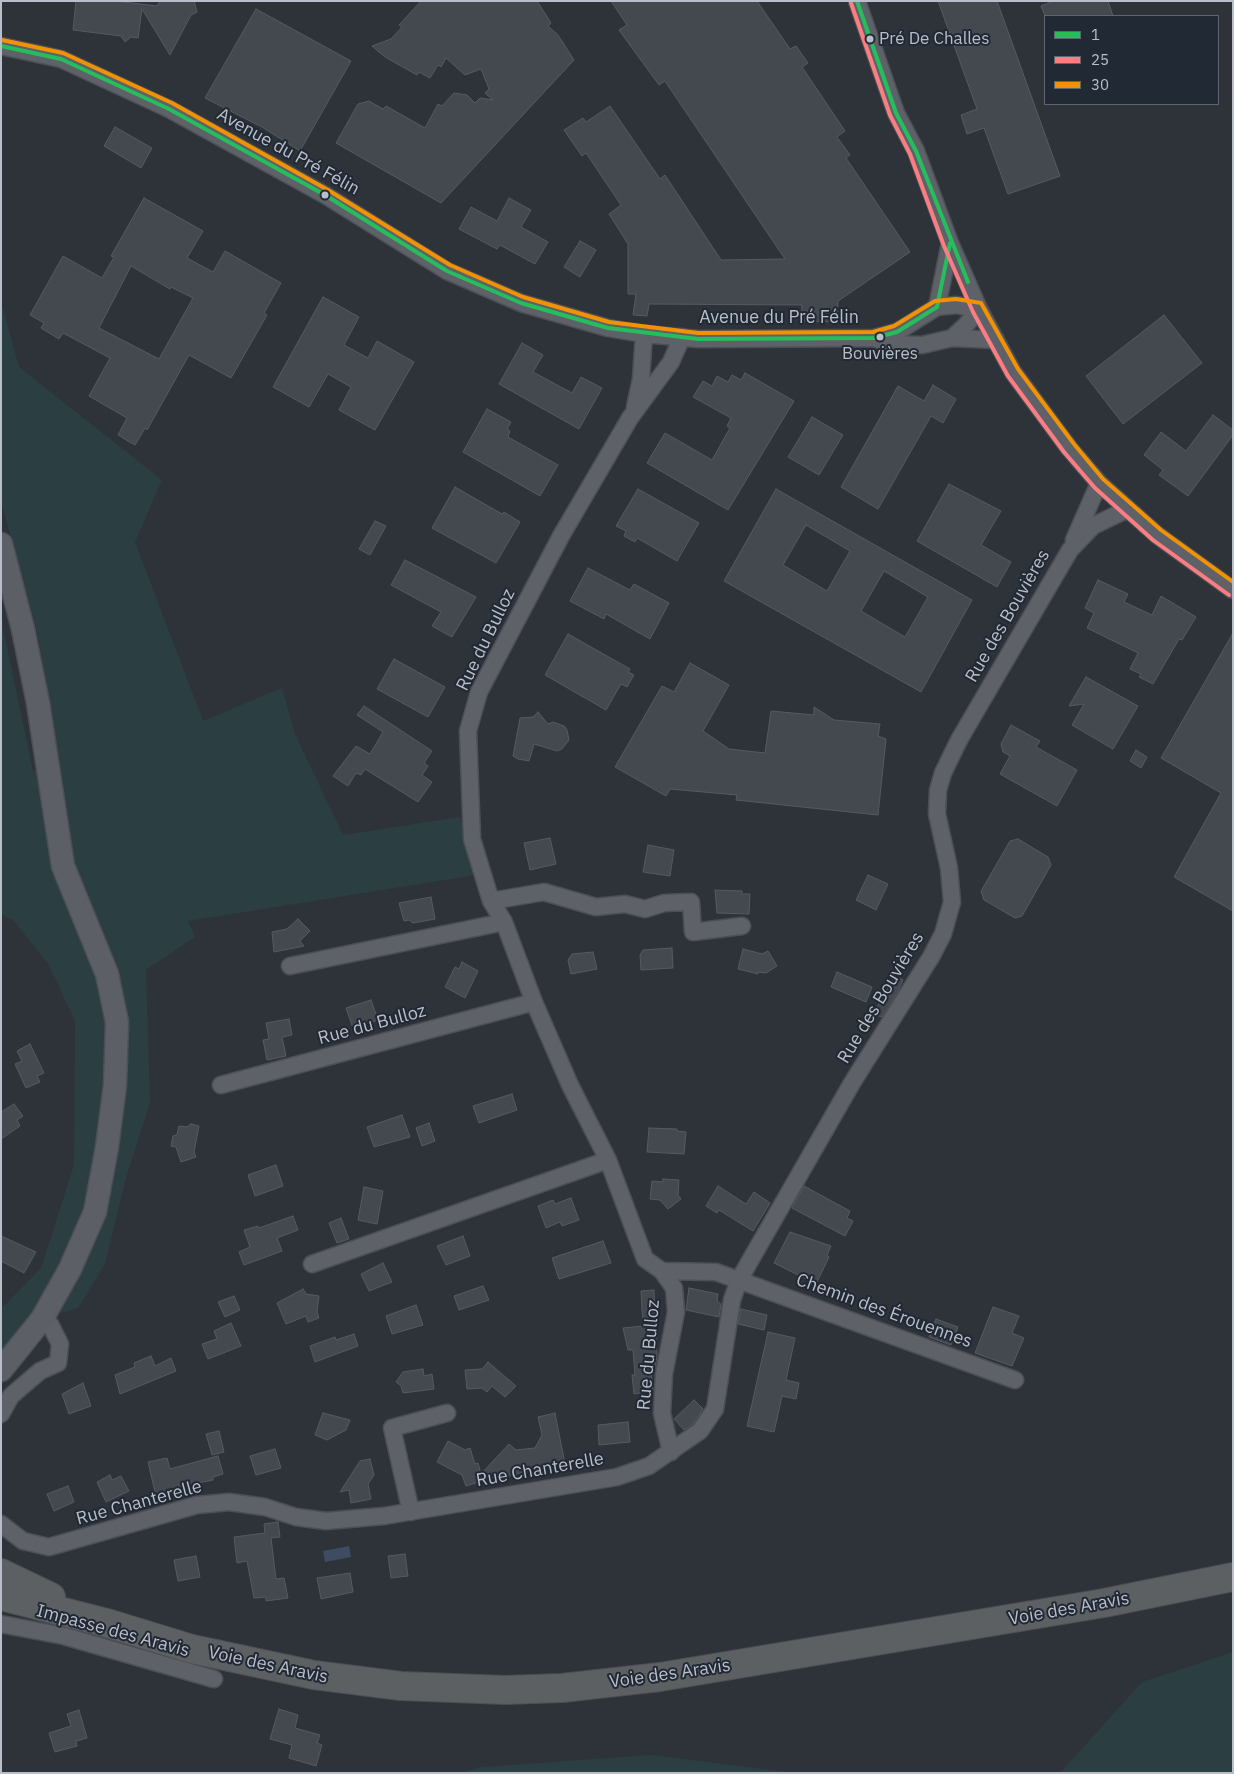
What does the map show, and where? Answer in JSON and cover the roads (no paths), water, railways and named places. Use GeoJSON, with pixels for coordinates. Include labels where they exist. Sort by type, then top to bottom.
{"type":"FeatureCollection","features":[{"type":"Feature","properties":{"kind":"highway","name":"Voie des Aravis"},"geometry":{"type":"LineString","coordinates":[[1,1573],[107,1622]]}},
{"type":"Feature","properties":{"kind":"highway","name":"Voie des Aravis"},"geometry":{"type":"LineString","coordinates":[[1,1596],[107,1622],[192,1649],[250,1663],[332,1678],[460,1689],[562,1688],[660,1677],[743,1664],[1104,1603],[1233,1577]]}},
{"type":"Feature","properties":{"kind":"main road"},"geometry":{"type":"LineString","coordinates":[[1,544],[23,629],[38,703],[63,866],[106,974],[117,1022],[115,1085],[107,1147],[95,1212],[70,1269],[42,1319],[2,1371]]}},
{"type":"Feature","properties":{"kind":"street"},"geometry":{"type":"LineString","coordinates":[[857,1],[896,113],[916,151],[950,242],[979,309],[1013,372],[1045,418],[1099,483],[1157,535],[1233,590]]}},
{"type":"Feature","properties":{"kind":"street"},"geometry":{"type":"LineString","coordinates":[[869,1],[884,55],[907,110],[916,151]]}},
{"type":"Feature","properties":{"kind":"street","name":"Avenue du Pré Félin"},"geometry":{"type":"LineString","coordinates":[[1,46],[61,60],[168,109],[325,194],[455,275],[505,297],[608,328],[644,334],[682,337],[874,338],[897,332],[937,307],[956,305],[979,309]]}},
{"type":"Feature","properties":{"kind":"street"},"geometry":{"type":"LineString","coordinates":[[937,307],[950,242]]}},
{"type":"Feature","properties":{"kind":"street"},"geometry":{"type":"LineString","coordinates":[[952,338],[966,326],[979,309]]}},
{"type":"Feature","properties":{"kind":"street","name":"Rue du Bulloz"},"geometry":{"type":"LineString","coordinates":[[630,418],[640,385],[644,334]]}},
{"type":"Feature","properties":{"kind":"street","name":"Rue du Bulloz"},"geometry":{"type":"LineString","coordinates":[[671,1452],[662,1413],[664,1374],[676,1312],[674,1288],[662,1272],[645,1259],[608,1160],[570,1085],[534,1002],[504,922],[491,901],[472,839],[468,730],[479,692],[561,536],[630,418],[672,362],[682,337]]}},
{"type":"Feature","properties":{"kind":"street","name":"Avenue du Pré Félin"},"geometry":{"type":"LineString","coordinates":[[874,338],[894,344],[922,345],[952,338],[996,340]]}},
{"type":"Feature","properties":{"kind":"street","name":"Rue des Bouvières"},"geometry":{"type":"LineString","coordinates":[[671,1452],[700,1431],[715,1409],[732,1300],[739,1280],[852,1083],[937,946],[952,902],[949,868],[937,814],[940,781],[960,740],[1070,550],[1099,483]]}},
{"type":"Feature","properties":{"kind":"street","name":"Rue des Bouvières"},"geometry":{"type":"LineString","coordinates":[[1070,550],[1093,526],[1128,509]]}},
{"type":"Feature","properties":{"kind":"street"},"geometry":{"type":"LineString","coordinates":[[491,901],[544,892],[596,907],[625,904],[645,909],[664,903],[691,902],[693,932],[742,926]]}},
{"type":"Feature","properties":{"kind":"street"},"geometry":{"type":"LineString","coordinates":[[290,966],[504,922]]}},
{"type":"Feature","properties":{"kind":"street","name":"Rue du Bulloz"},"geometry":{"type":"LineString","coordinates":[[221,1085],[534,1002]]}},
{"type":"Feature","properties":{"kind":"street"},"geometry":{"type":"LineString","coordinates":[[312,1264],[608,1160]]}},
{"type":"Feature","properties":{"kind":"street","name":"Chemin des Érouennes"},"geometry":{"type":"LineString","coordinates":[[662,1272],[716,1272],[1015,1380]]}},
{"type":"Feature","properties":{"kind":"street"},"geometry":{"type":"LineString","coordinates":[[1,1414],[11,1396],[40,1371],[58,1363],[60,1344],[50,1324],[42,1319]]}},
{"type":"Feature","properties":{"kind":"street"},"geometry":{"type":"LineString","coordinates":[[411,1512],[392,1428],[447,1413]]}},
{"type":"Feature","properties":{"kind":"street","name":"Rue Chanterelle"},"geometry":{"type":"LineString","coordinates":[[1,1524],[23,1541],[49,1547],[197,1505],[229,1502],[265,1507],[296,1517],[326,1521],[384,1516],[617,1477],[649,1466],[671,1452]]}},
{"type":"Feature","properties":{"kind":"street","name":"Impasse des Aravis"},"geometry":{"type":"LineString","coordinates":[[1,1624],[64,1636],[214,1679]]}},
{"type":"Feature","properties":{"kind":"water"},"geometry":{"type":"Polygon","coordinates":[[[349,1546],[351,1557],[325,1562],[323,1551],[349,1546]]]}},
{"type":"Feature","properties":{"kind":"place","name":"Pré De Challes"},"geometry":{"type":"Point","coordinates":[870,39]}},
{"type":"Feature","properties":{"kind":"place","name":"Bouvières"},"geometry":{"type":"Point","coordinates":[880,337]}}]}
